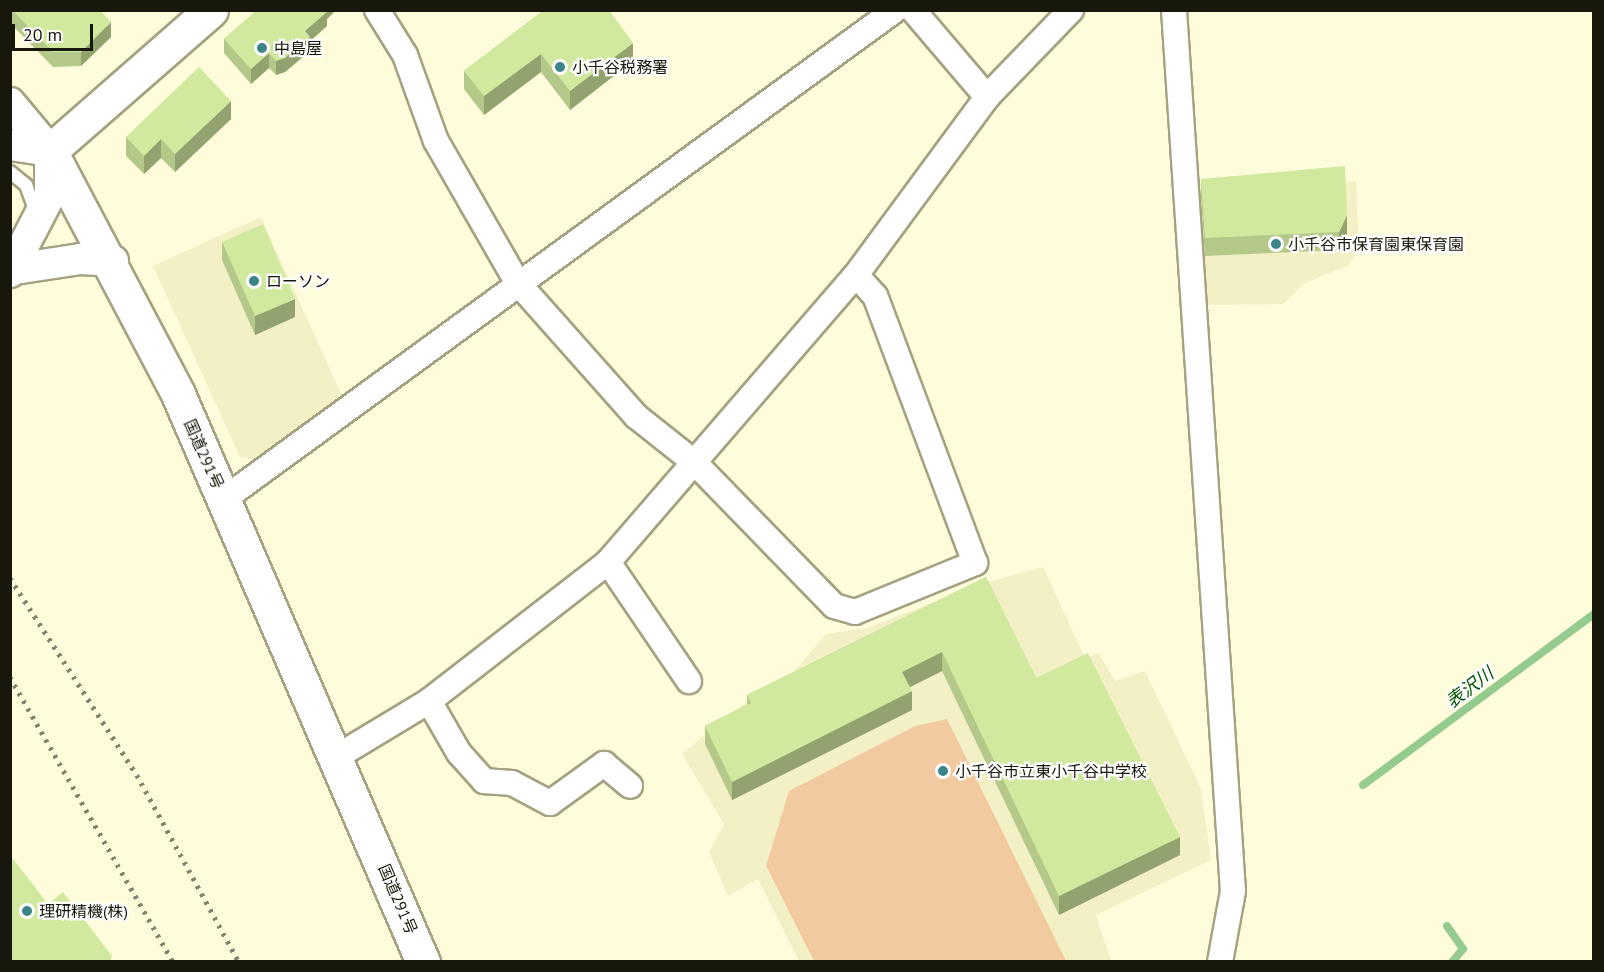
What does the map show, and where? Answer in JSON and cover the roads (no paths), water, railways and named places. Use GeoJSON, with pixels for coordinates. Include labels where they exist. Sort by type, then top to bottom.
{"type":"FeatureCollection","features":[{"type":"Feature","properties":{"kind":"highway"},"geometry":{"type":"LineString","coordinates":[[50,151],[211,10]]}},
{"type":"Feature","properties":{"kind":"highway","name":"国道291号"},"geometry":{"type":"LineString","coordinates":[[50,151],[113,261],[224,499],[338,756],[423,962]]}},
{"type":"Feature","properties":{"kind":"street"},"geometry":{"type":"LineString","coordinates":[[377,10],[405,55],[441,151],[517,282],[636,416],[695,463],[834,606],[855,612],[975,563],[875,296],[856,274]]}},
{"type":"Feature","properties":{"kind":"street"},"geometry":{"type":"LineString","coordinates":[[224,499],[517,282],[895,10]]}},
{"type":"Feature","properties":{"kind":"street"},"geometry":{"type":"LineString","coordinates":[[913,10],[987,97]]}},
{"type":"Feature","properties":{"kind":"street"},"geometry":{"type":"LineString","coordinates":[[338,756],[429,701],[609,562],[856,274],[987,97],[1071,10]]}},
{"type":"Feature","properties":{"kind":"street"},"geometry":{"type":"LineString","coordinates":[[1174,10],[1233,891],[1220,962]]}},
{"type":"Feature","properties":{"kind":"street"},"geometry":{"type":"LineString","coordinates":[[10,103],[50,151],[50,195],[13,270]]}},
{"type":"Feature","properties":{"kind":"street"},"geometry":{"type":"LineString","coordinates":[[10,145],[50,151]]}},
{"type":"Feature","properties":{"kind":"street"},"geometry":{"type":"LineString","coordinates":[[13,270],[80,259],[113,261]]}},
{"type":"Feature","properties":{"kind":"street"},"geometry":{"type":"LineString","coordinates":[[609,562],[689,681]]}},
{"type":"Feature","properties":{"kind":"street"},"geometry":{"type":"LineString","coordinates":[[429,701],[459,753],[484,781],[512,783],[550,803],[603,764],[630,786]]}},
{"type":"Feature","properties":{"kind":"lane"},"geometry":{"type":"LineString","coordinates":[[10,172],[34,198],[38,222]]}},
{"type":"Feature","properties":{"kind":"waterway","name":"表沢川"},"geometry":{"type":"LineString","coordinates":[[1363,785],[1594,614]]}},
{"type":"Feature","properties":{"kind":"waterway","name":"表沢川"},"geometry":{"type":"LineString","coordinates":[[1447,926],[1463,949],[1452,962]]}},
{"type":"Feature","properties":{"kind":"railway"},"geometry":{"type":"LineString","coordinates":[[10,578],[137,775],[239,962]]}},
{"type":"Feature","properties":{"kind":"railway"},"geometry":{"type":"LineString","coordinates":[[10,677],[173,962]]}},
{"type":"Feature","properties":{"kind":"place","name":"中島屋"},"geometry":{"type":"Point","coordinates":[262,48]}},
{"type":"Feature","properties":{"kind":"place","name":"小千谷税務署"},"geometry":{"type":"Point","coordinates":[560,67]}},
{"type":"Feature","properties":{"kind":"place","name":"小千谷市保育園東保育園"},"geometry":{"type":"Point","coordinates":[1276,244]}},
{"type":"Feature","properties":{"kind":"place","name":"ローソン"},"geometry":{"type":"Point","coordinates":[254,281]}},
{"type":"Feature","properties":{"kind":"place","name":"小千谷市立東小千谷中学校"},"geometry":{"type":"Point","coordinates":[943,771]}},
{"type":"Feature","properties":{"kind":"place","name":"理研精機(株)"},"geometry":{"type":"Point","coordinates":[27,911]}}]}
